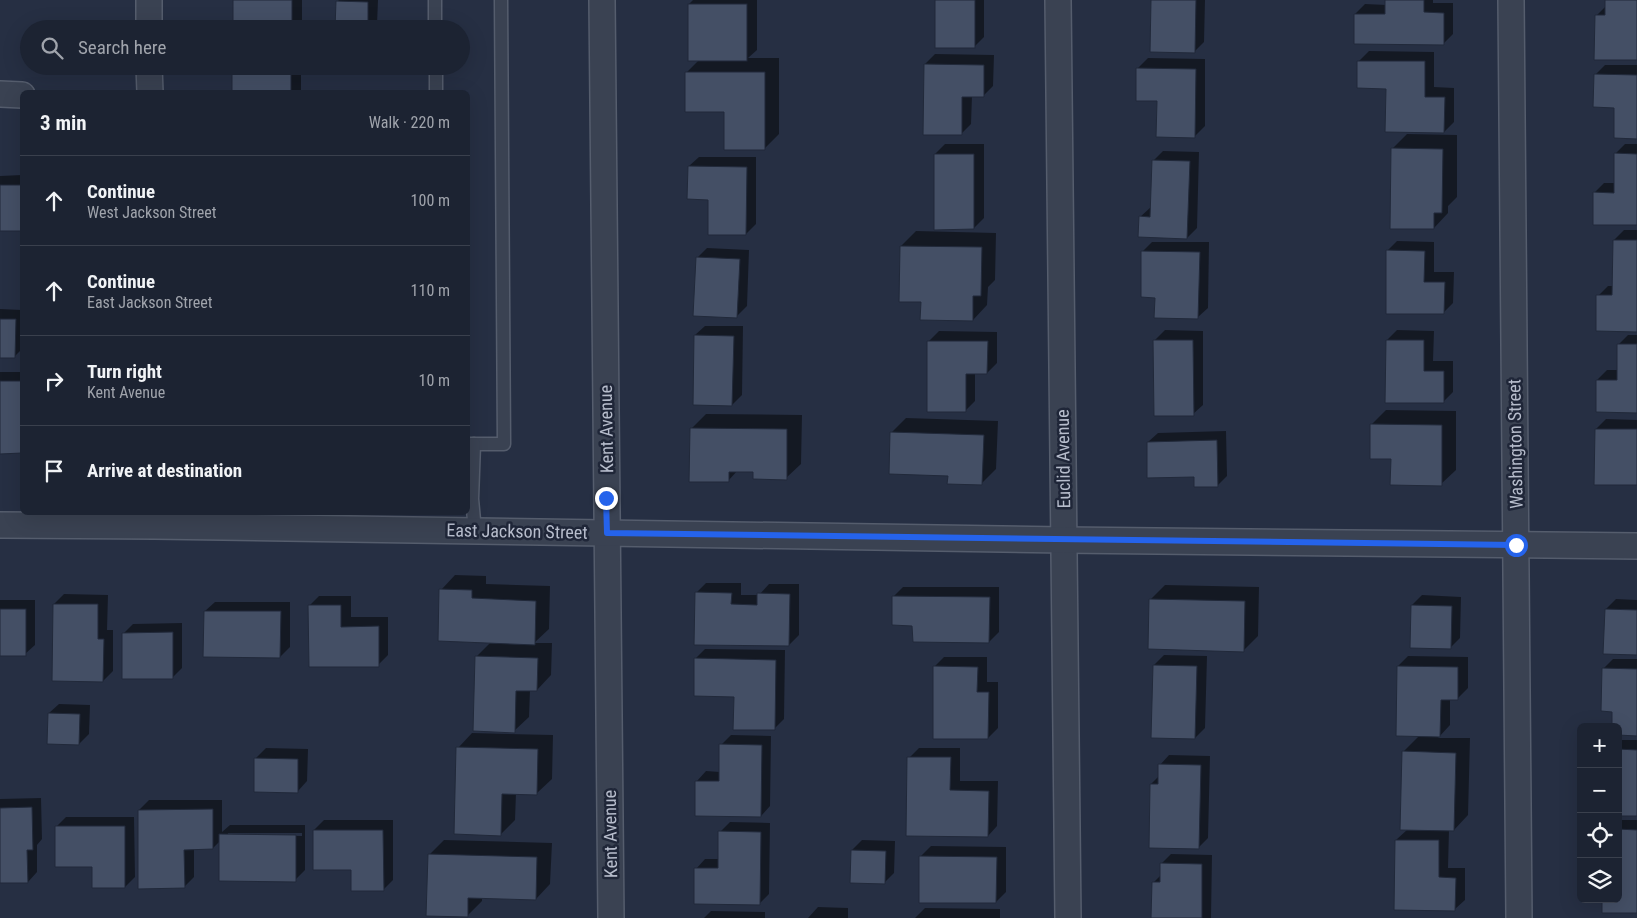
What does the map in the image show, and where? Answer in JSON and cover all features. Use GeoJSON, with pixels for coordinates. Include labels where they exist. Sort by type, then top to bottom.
{"type":"FeatureCollection","features":[{"type":"Feature","properties":{"kind":"street"},"geometry":{"type":"LineString","coordinates":[[149,0],[149,20]]}},
{"type":"Feature","properties":{"kind":"street","name":"Kent Avenue"},"geometry":{"type":"LineString","coordinates":[[602,0],[611,918]]}},
{"type":"Feature","properties":{"kind":"street","name":"Euclid Avenue"},"geometry":{"type":"LineString","coordinates":[[1058,0],[1068,918]]}},
{"type":"Feature","properties":{"kind":"street","name":"Washington Street"},"geometry":{"type":"LineString","coordinates":[[1511,0],[1519,918]]}},
{"type":"Feature","properties":{"kind":"street"},"geometry":{"type":"LineString","coordinates":[[150,75],[150,90]]}},
{"type":"Feature","properties":{"kind":"street"},"geometry":{"type":"LineString","coordinates":[[0,94],[20,95]]}},
{"type":"Feature","properties":{"kind":"street","name":"East Jackson Street"},"geometry":{"type":"LineString","coordinates":[[0,525],[154,519],[475,531],[1637,546]]}},
{"type":"Feature","properties":{"kind":"lane"},"geometry":{"type":"LineString","coordinates":[[435,0],[436,20]]}},
{"type":"Feature","properties":{"kind":"lane"},"geometry":{"type":"LineString","coordinates":[[475,531],[472,499],[471,444],[504,444],[501,0]]}},
{"type":"Feature","properties":{"kind":"lane"},"geometry":{"type":"LineString","coordinates":[[436,75],[436,90]]}},
{"type":"Feature","properties":{"kind":"building"},"geometry":{"type":"Polygon","coordinates":[[[233,0],[292,0],[292,20],[233,20],[233,0]]]}},
{"type":"Feature","properties":{"kind":"building"},"geometry":{"type":"Polygon","coordinates":[[[935,0],[975,0],[975,48],[935,48],[935,0]]]}},
{"type":"Feature","properties":{"kind":"building"},"geometry":{"type":"Polygon","coordinates":[[[1151,0],[1196,0],[1195,53],[1150,52],[1151,0]]]}},
{"type":"Feature","properties":{"kind":"building"},"geometry":{"type":"Polygon","coordinates":[[[1385,0],[1424,0],[1424,12],[1444,13],[1444,45],[1354,44],[1354,14],[1385,14],[1385,0]]]}},
{"type":"Feature","properties":{"kind":"building"},"geometry":{"type":"Polygon","coordinates":[[[1605,0],[1637,0],[1637,60],[1594,60],[1595,15],[1605,15],[1605,0]]]}},
{"type":"Feature","properties":{"kind":"building"},"geometry":{"type":"Polygon","coordinates":[[[336,1],[368,2],[368,20],[335,20],[336,1]]]}},
{"type":"Feature","properties":{"kind":"building"},"geometry":{"type":"Polygon","coordinates":[[[688,4],[747,4],[747,61],[688,61],[688,4]]]}},
{"type":"Feature","properties":{"kind":"building"},"geometry":{"type":"Polygon","coordinates":[[[1357,61],[1425,61],[1425,97],[1445,97],[1444,133],[1385,132],[1386,89],[1357,88],[1357,61]]]}},
{"type":"Feature","properties":{"kind":"building"},"geometry":{"type":"Polygon","coordinates":[[[924,64],[984,65],[984,97],[962,97],[962,135],[923,135],[924,64]]]}},
{"type":"Feature","properties":{"kind":"building"},"geometry":{"type":"Polygon","coordinates":[[[1136,68],[1196,69],[1195,138],[1156,137],[1157,101],[1136,101],[1136,68]]]}},
{"type":"Feature","properties":{"kind":"building"},"geometry":{"type":"Polygon","coordinates":[[[685,72],[765,72],[765,150],[724,150],[724,112],[685,112],[685,72]]]}},
{"type":"Feature","properties":{"kind":"building"},"geometry":{"type":"Polygon","coordinates":[[[1594,74],[1637,75],[1637,139],[1614,138],[1614,108],[1593,107],[1594,74]]]}},
{"type":"Feature","properties":{"kind":"building"},"geometry":{"type":"Polygon","coordinates":[[[232,75],[291,75],[291,90],[232,90],[232,75]]]}},
{"type":"Feature","properties":{"kind":"building"},"geometry":{"type":"Polygon","coordinates":[[[1391,148],[1443,149],[1442,213],[1434,213],[1434,229],[1390,229],[1391,148]]]}},
{"type":"Feature","properties":{"kind":"building"},"geometry":{"type":"Polygon","coordinates":[[[1614,153],[1637,154],[1637,225],[1593,225],[1593,192],[1614,193],[1614,153]]]}},
{"type":"Feature","properties":{"kind":"building"},"geometry":{"type":"Polygon","coordinates":[[[934,154],[974,154],[974,229],[934,230],[934,154]]]}},
{"type":"Feature","properties":{"kind":"building"},"geometry":{"type":"Polygon","coordinates":[[[1152,160],[1190,161],[1187,239],[1138,237],[1139,216],[1150,217],[1152,160]]]}},
{"type":"Feature","properties":{"kind":"building"},"geometry":{"type":"Polygon","coordinates":[[[688,166],[747,167],[746,235],[708,235],[708,200],[687,199],[688,166]]]}},
{"type":"Feature","properties":{"kind":"building"},"geometry":{"type":"Polygon","coordinates":[[[0,185],[20,185],[20,231],[0,231],[0,185]]]}},
{"type":"Feature","properties":{"kind":"building"},"geometry":{"type":"Polygon","coordinates":[[[1613,240],[1637,240],[1637,332],[1596,331],[1596,295],[1612,295],[1613,240]]]}},
{"type":"Feature","properties":{"kind":"building"},"geometry":{"type":"Polygon","coordinates":[[[900,246],[982,247],[981,296],[973,296],[973,321],[920,320],[921,302],[899,302],[900,246]]]}},
{"type":"Feature","properties":{"kind":"building"},"geometry":{"type":"Polygon","coordinates":[[[1386,250],[1425,251],[1424,282],[1445,282],[1444,314],[1386,314],[1386,250]]]}},
{"type":"Feature","properties":{"kind":"building"},"geometry":{"type":"Polygon","coordinates":[[[1141,251],[1200,252],[1198,319],[1154,318],[1155,298],[1141,297],[1141,251]]]}},
{"type":"Feature","properties":{"kind":"building"},"geometry":{"type":"Polygon","coordinates":[[[696,257],[740,259],[737,318],[693,316],[696,257]]]}},
{"type":"Feature","properties":{"kind":"building"},"geometry":{"type":"Polygon","coordinates":[[[0,319],[16,319],[15,358],[0,358],[0,319]]]}},
{"type":"Feature","properties":{"kind":"building"},"geometry":{"type":"Polygon","coordinates":[[[694,335],[734,336],[732,406],[693,405],[694,335]]]}},
{"type":"Feature","properties":{"kind":"building"},"geometry":{"type":"Polygon","coordinates":[[[1153,340],[1193,340],[1194,416],[1154,416],[1153,340]]]}},
{"type":"Feature","properties":{"kind":"building"},"geometry":{"type":"Polygon","coordinates":[[[1386,340],[1424,340],[1424,371],[1444,371],[1444,403],[1385,403],[1386,340]]]}},
{"type":"Feature","properties":{"kind":"building"},"geometry":{"type":"Polygon","coordinates":[[[927,341],[988,341],[987,374],[966,374],[966,412],[927,412],[927,341]]]}},
{"type":"Feature","properties":{"kind":"building"},"geometry":{"type":"Polygon","coordinates":[[[1617,344],[1637,344],[1637,413],[1596,412],[1596,380],[1617,380],[1617,344]]]}},
{"type":"Feature","properties":{"kind":"building"},"geometry":{"type":"Polygon","coordinates":[[[0,381],[20,381],[20,453],[0,454],[0,381]]]}},
{"type":"Feature","properties":{"kind":"building"},"geometry":{"type":"Polygon","coordinates":[[[1370,424],[1442,425],[1442,486],[1390,485],[1391,459],[1370,459],[1370,424]]]}},
{"type":"Feature","properties":{"kind":"building"},"geometry":{"type":"Polygon","coordinates":[[[690,428],[787,429],[787,480],[753,479],[753,472],[729,472],[729,482],[689,482],[690,428]]]}},
{"type":"Feature","properties":{"kind":"building"},"geometry":{"type":"Polygon","coordinates":[[[1595,429],[1637,429],[1637,485],[1594,485],[1595,429]]]}},
{"type":"Feature","properties":{"kind":"building"},"geometry":{"type":"Polygon","coordinates":[[[890,432],[984,435],[982,485],[947,484],[948,476],[889,474],[890,432]]]}},
{"type":"Feature","properties":{"kind":"building"},"geometry":{"type":"Polygon","coordinates":[[[1217,440],[1218,487],[1194,487],[1194,477],[1147,478],[1147,442],[1217,440]]]}},
{"type":"Feature","properties":{"kind":"building"},"geometry":{"type":"Polygon","coordinates":[[[439,589],[472,590],[472,598],[536,601],[535,645],[438,641],[439,589]]]}},
{"type":"Feature","properties":{"kind":"building"},"geometry":{"type":"Polygon","coordinates":[[[695,592],[732,593],[731,604],[757,605],[757,593],[790,594],[789,646],[694,645],[695,592]]]}},
{"type":"Feature","properties":{"kind":"building"},"geometry":{"type":"Polygon","coordinates":[[[892,596],[990,597],[989,643],[913,642],[912,626],[892,625],[892,596]]]}},
{"type":"Feature","properties":{"kind":"building"},"geometry":{"type":"Polygon","coordinates":[[[1149,599],[1245,601],[1244,652],[1148,649],[1149,599]]]}},
{"type":"Feature","properties":{"kind":"building"},"geometry":{"type":"Polygon","coordinates":[[[53,604],[98,604],[98,639],[104,639],[103,682],[52,681],[53,604]]]}},
{"type":"Feature","properties":{"kind":"building"},"geometry":{"type":"Polygon","coordinates":[[[308,605],[341,605],[341,627],[379,626],[379,667],[309,667],[308,605]]]}},
{"type":"Feature","properties":{"kind":"building"},"geometry":{"type":"Polygon","coordinates":[[[1411,605],[1452,606],[1451,649],[1410,648],[1411,605]]]}},
{"type":"Feature","properties":{"kind":"building"},"geometry":{"type":"Polygon","coordinates":[[[0,609],[26,609],[26,656],[0,656],[0,609]]]}},
{"type":"Feature","properties":{"kind":"building"},"geometry":{"type":"Polygon","coordinates":[[[1605,609],[1637,610],[1637,655],[1603,654],[1605,609]]]}},
{"type":"Feature","properties":{"kind":"building"},"geometry":{"type":"Polygon","coordinates":[[[204,611],[281,611],[280,658],[203,657],[204,611]]]}},
{"type":"Feature","properties":{"kind":"building"},"geometry":{"type":"Polygon","coordinates":[[[173,632],[173,679],[122,679],[122,633],[173,632]]]}},
{"type":"Feature","properties":{"kind":"building"},"geometry":{"type":"Polygon","coordinates":[[[475,656],[538,658],[537,691],[516,691],[515,733],[473,731],[475,656]]]}},
{"type":"Feature","properties":{"kind":"building"},"geometry":{"type":"Polygon","coordinates":[[[694,658],[776,660],[775,730],[733,730],[734,697],[694,696],[694,658]]]}},
{"type":"Feature","properties":{"kind":"building"},"geometry":{"type":"Polygon","coordinates":[[[1153,665],[1197,666],[1195,739],[1151,738],[1153,665]]]}},
{"type":"Feature","properties":{"kind":"building"},"geometry":{"type":"Polygon","coordinates":[[[933,666],[978,667],[977,692],[989,692],[988,739],[933,739],[933,666]]]}},
{"type":"Feature","properties":{"kind":"building"},"geometry":{"type":"Polygon","coordinates":[[[1397,666],[1458,667],[1458,700],[1441,700],[1440,737],[1396,736],[1397,666]]]}},
{"type":"Feature","properties":{"kind":"building"},"geometry":{"type":"Polygon","coordinates":[[[1602,668],[1637,669],[1637,736],[1622,735],[1622,723],[1612,723],[1612,712],[1601,711],[1602,668]]]}},
{"type":"Feature","properties":{"kind":"building"},"geometry":{"type":"Polygon","coordinates":[[[48,713],[80,714],[79,745],[47,744],[48,713]]]}},
{"type":"Feature","properties":{"kind":"building"},"geometry":{"type":"Polygon","coordinates":[[[719,744],[762,745],[761,817],[695,816],[695,781],[719,781],[719,744]]]}},
{"type":"Feature","properties":{"kind":"building"},"geometry":{"type":"Polygon","coordinates":[[[456,747],[538,749],[537,795],[502,794],[501,836],[454,834],[456,747]]]}},
{"type":"Feature","properties":{"kind":"building"},"geometry":{"type":"Polygon","coordinates":[[[1622,749],[1637,750],[1637,816],[1622,816],[1622,749]]]}},
{"type":"Feature","properties":{"kind":"building"},"geometry":{"type":"Polygon","coordinates":[[[1402,751],[1456,753],[1454,831],[1400,830],[1402,751]]]}},
{"type":"Feature","properties":{"kind":"building"},"geometry":{"type":"Polygon","coordinates":[[[907,757],[951,757],[950,790],[989,791],[988,837],[906,836],[907,757]]]}},
{"type":"Feature","properties":{"kind":"building"},"geometry":{"type":"Polygon","coordinates":[[[254,758],[298,759],[298,793],[254,792],[254,758]]]}},
{"type":"Feature","properties":{"kind":"building"},"geometry":{"type":"Polygon","coordinates":[[[1158,764],[1201,765],[1199,849],[1149,848],[1150,784],[1158,784],[1158,764]]]}},
{"type":"Feature","properties":{"kind":"building"},"geometry":{"type":"Polygon","coordinates":[[[32,807],[33,850],[27,850],[28,883],[0,883],[0,808],[32,807]]]}},
{"type":"Feature","properties":{"kind":"building"},"geometry":{"type":"Polygon","coordinates":[[[213,809],[213,849],[184,850],[185,888],[138,889],[138,810],[213,809]]]}},
{"type":"Feature","properties":{"kind":"building"},"geometry":{"type":"Polygon","coordinates":[[[55,826],[125,826],[125,888],[92,888],[92,867],[55,867],[55,826]]]}},
{"type":"Feature","properties":{"kind":"building"},"geometry":{"type":"Polygon","coordinates":[[[1622,829],[1637,830],[1637,913],[1602,913],[1602,903],[1622,903],[1622,829]]]}},
{"type":"Feature","properties":{"kind":"building"},"geometry":{"type":"Polygon","coordinates":[[[313,830],[383,830],[384,891],[351,891],[351,870],[313,870],[313,830]]]}},
{"type":"Feature","properties":{"kind":"building"},"geometry":{"type":"Polygon","coordinates":[[[718,831],[761,832],[760,905],[694,904],[694,868],[718,868],[718,831]]]}},
{"type":"Feature","properties":{"kind":"building"},"geometry":{"type":"Polygon","coordinates":[[[219,834],[296,835],[296,882],[219,881],[219,834]]]}},
{"type":"Feature","properties":{"kind":"building"},"geometry":{"type":"Polygon","coordinates":[[[1395,840],[1439,840],[1439,877],[1456,878],[1455,911],[1394,910],[1395,840]]]}},
{"type":"Feature","properties":{"kind":"building"},"geometry":{"type":"Polygon","coordinates":[[[851,850],[886,851],[885,884],[850,883],[851,850]]]}},
{"type":"Feature","properties":{"kind":"building"},"geometry":{"type":"Polygon","coordinates":[[[428,854],[537,857],[536,900],[468,898],[468,917],[426,916],[428,854]]]}},
{"type":"Feature","properties":{"kind":"building"},"geometry":{"type":"Polygon","coordinates":[[[919,856],[997,857],[996,903],[919,903],[919,856]]]}},
{"type":"Feature","properties":{"kind":"building"},"geometry":{"type":"Polygon","coordinates":[[[1160,863],[1202,864],[1202,918],[1151,918],[1152,882],[1160,882],[1160,863]]]}},
{"type":"Feature","properties":{"kind":"route"},"geometry":{"type":"LineString","coordinates":[[606,498],[607,533],[1516,545]]}}]}
